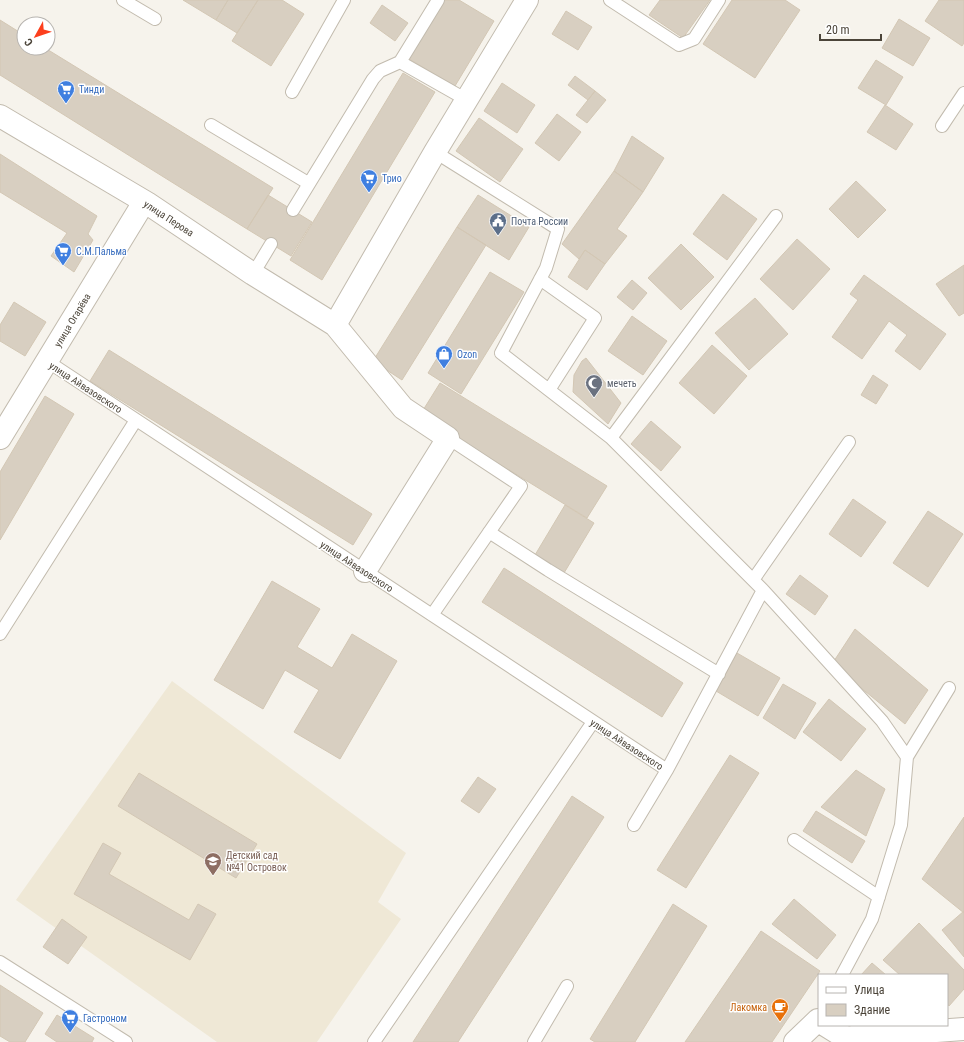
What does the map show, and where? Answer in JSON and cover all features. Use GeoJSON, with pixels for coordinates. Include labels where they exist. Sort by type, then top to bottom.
{"type":"FeatureCollection","features":[{"type":"Feature","properties":{"kind":"street"},"geometry":{"type":"LineString","coordinates":[[334,325],[435,152],[527,0]]}},
{"type":"Feature","properties":{"kind":"street","name":"улица Перова"},"geometry":{"type":"LineString","coordinates":[[0,116],[144,202],[253,274],[334,325],[403,408],[448,438]]}},
{"type":"Feature","properties":{"kind":"street","name":"улица Огарёва"},"geometry":{"type":"LineString","coordinates":[[0,438],[144,202]]}},
{"type":"Feature","properties":{"kind":"street"},"geometry":{"type":"LineString","coordinates":[[365,571],[448,438]]}},
{"type":"Feature","properties":{"kind":"street"},"geometry":{"type":"LineString","coordinates":[[795,1042],[818,1023]]}},
{"type":"Feature","properties":{"kind":"street"},"geometry":{"type":"LineString","coordinates":[[827,1026],[846,1040],[887,1031],[936,1031],[964,1029]]}},
{"type":"Feature","properties":{"kind":"lane"},"geometry":{"type":"LineString","coordinates":[[123,0],[155,19]]}},
{"type":"Feature","properties":{"kind":"lane"},"geometry":{"type":"LineString","coordinates":[[292,92],[344,0]]}},
{"type":"Feature","properties":{"kind":"lane"},"geometry":{"type":"LineString","coordinates":[[293,210],[308,183],[373,79],[380,71],[400,62],[438,0]]}},
{"type":"Feature","properties":{"kind":"lane"},"geometry":{"type":"LineString","coordinates":[[610,0],[679,45],[694,38],[719,0]]}},
{"type":"Feature","properties":{"kind":"lane"},"geometry":{"type":"LineString","coordinates":[[400,62],[467,100]]}},
{"type":"Feature","properties":{"kind":"lane"},"geometry":{"type":"LineString","coordinates":[[942,126],[964,94]]}},
{"type":"Feature","properties":{"kind":"lane"},"geometry":{"type":"LineString","coordinates":[[211,126],[308,183]]}},
{"type":"Feature","properties":{"kind":"lane"},"geometry":{"type":"LineString","coordinates":[[435,152],[558,229],[546,268],[501,353],[611,438],[763,590],[882,721],[907,757]]}},
{"type":"Feature","properties":{"kind":"lane"},"geometry":{"type":"LineString","coordinates":[[611,438],[776,216]]}},
{"type":"Feature","properties":{"kind":"lane"},"geometry":{"type":"LineString","coordinates":[[253,274],[272,244]]}},
{"type":"Feature","properties":{"kind":"lane"},"geometry":{"type":"LineString","coordinates":[[540,279],[595,318],[549,390]]}},
{"type":"Feature","properties":{"kind":"lane","name":"улица Айвазовского"},"geometry":{"type":"LineString","coordinates":[[47,361],[667,770]]}},
{"type":"Feature","properties":{"kind":"lane"},"geometry":{"type":"LineString","coordinates":[[0,634],[136,420]]}},
{"type":"Feature","properties":{"kind":"lane"},"geometry":{"type":"LineString","coordinates":[[432,615],[521,486],[448,438]]}},
{"type":"Feature","properties":{"kind":"lane"},"geometry":{"type":"LineString","coordinates":[[753,580],[849,442]]}},
{"type":"Feature","properties":{"kind":"lane"},"geometry":{"type":"LineString","coordinates":[[489,532],[548,570],[719,674]]}},
{"type":"Feature","properties":{"kind":"lane"},"geometry":{"type":"LineString","coordinates":[[634,825],[667,770],[763,590]]}},
{"type":"Feature","properties":{"kind":"lane"},"geometry":{"type":"LineString","coordinates":[[843,974],[872,919],[901,825],[907,757],[949,688]]}},
{"type":"Feature","properties":{"kind":"lane"},"geometry":{"type":"LineString","coordinates":[[374,1042],[593,722]]}},
{"type":"Feature","properties":{"kind":"lane"},"geometry":{"type":"LineString","coordinates":[[794,840],[879,897]]}},
{"type":"Feature","properties":{"kind":"lane"},"geometry":{"type":"LineString","coordinates":[[0,962],[126,1042]]}},
{"type":"Feature","properties":{"kind":"lane"},"geometry":{"type":"LineString","coordinates":[[534,1042],[567,986]]}},
{"type":"Feature","properties":{"kind":"shaded area","name":"Детский сад №41 Островок"},"geometry":{"type":"Polygon","coordinates":[[[172,681],[406,853],[378,902],[401,919],[317,1042],[217,1042],[16,900],[172,681]]]}},
{"type":"Feature","properties":{"kind":"building"},"geometry":{"type":"Polygon","coordinates":[[[183,0],[228,0],[216,20],[183,0]]]}},
{"type":"Feature","properties":{"kind":"building"},"geometry":{"type":"Polygon","coordinates":[[[228,0],[258,0],[237,33],[216,20],[228,0]]]}},
{"type":"Feature","properties":{"kind":"building"},"geometry":{"type":"Polygon","coordinates":[[[258,0],[282,0],[304,14],[271,66],[232,41],[258,0]]]}},
{"type":"Feature","properties":{"kind":"building"},"geometry":{"type":"Polygon","coordinates":[[[444,0],[459,0],[494,21],[455,86],[409,59],[444,0]]]}},
{"type":"Feature","properties":{"kind":"building"},"geometry":{"type":"Polygon","coordinates":[[[660,0],[710,0],[683,38],[649,15],[660,0]]]}},
{"type":"Feature","properties":{"kind":"building"},"geometry":{"type":"Polygon","coordinates":[[[732,0],[785,0],[800,10],[755,78],[703,44],[732,0]]]}},
{"type":"Feature","properties":{"kind":"building"},"geometry":{"type":"Polygon","coordinates":[[[939,0],[964,0],[964,43],[962,46],[925,21],[939,0]]]}},
{"type":"Feature","properties":{"kind":"building"},"geometry":{"type":"Polygon","coordinates":[[[382,5],[408,23],[395,41],[370,23],[382,5]]]}},
{"type":"Feature","properties":{"kind":"building"},"geometry":{"type":"Polygon","coordinates":[[[566,11],[592,27],[578,50],[552,34],[566,11]]]}},
{"type":"Feature","properties":{"kind":"building"},"geometry":{"type":"Polygon","coordinates":[[[899,19],[930,38],[913,66],[882,48],[899,19]]]}},
{"type":"Feature","properties":{"kind":"building"},"geometry":{"type":"Polygon","coordinates":[[[0,20],[16,30],[16,56],[56,56],[56,55],[273,188],[247,229],[0,75],[0,20]]]}},
{"type":"Feature","properties":{"kind":"building"},"geometry":{"type":"Polygon","coordinates":[[[876,60],[903,77],[886,105],[858,88],[876,60]]]}},
{"type":"Feature","properties":{"kind":"building"},"geometry":{"type":"Polygon","coordinates":[[[403,73],[435,92],[322,280],[290,260],[403,73]]]}},
{"type":"Feature","properties":{"kind":"building"},"geometry":{"type":"Polygon","coordinates":[[[575,76],[595,91],[588,100],[568,85],[575,76]]]}},
{"type":"Feature","properties":{"kind":"building"},"geometry":{"type":"Polygon","coordinates":[[[502,83],[535,105],[517,133],[484,111],[502,83]]]}},
{"type":"Feature","properties":{"kind":"building"},"geometry":{"type":"Polygon","coordinates":[[[595,91],[606,100],[587,123],[576,115],[595,91]]]}},
{"type":"Feature","properties":{"kind":"building"},"geometry":{"type":"Polygon","coordinates":[[[885,105],[913,124],[896,150],[867,132],[885,105]]]}},
{"type":"Feature","properties":{"kind":"building"},"geometry":{"type":"Polygon","coordinates":[[[557,114],[581,132],[559,161],[535,143],[557,114]]]}},
{"type":"Feature","properties":{"kind":"building"},"geometry":{"type":"Polygon","coordinates":[[[479,118],[523,149],[500,182],[456,151],[479,118]]]}},
{"type":"Feature","properties":{"kind":"building"},"geometry":{"type":"Polygon","coordinates":[[[632,136],[664,158],[643,192],[614,171],[632,136]]]}},
{"type":"Feature","properties":{"kind":"building"},"geometry":{"type":"Polygon","coordinates":[[[0,154],[97,216],[88,234],[93,240],[74,272],[51,256],[67,233],[0,192],[0,154]]]}},
{"type":"Feature","properties":{"kind":"building"},"geometry":{"type":"Polygon","coordinates":[[[614,171],[643,192],[617,229],[627,236],[605,264],[585,250],[579,259],[562,244],[614,171]]]}},
{"type":"Feature","properties":{"kind":"building"},"geometry":{"type":"Polygon","coordinates":[[[856,181],[886,210],[858,238],[829,209],[856,181]]]}},
{"type":"Feature","properties":{"kind":"building"},"geometry":{"type":"Polygon","coordinates":[[[723,194],[757,219],[727,260],[693,234],[723,194]]]}},
{"type":"Feature","properties":{"kind":"building"},"geometry":{"type":"Polygon","coordinates":[[[268,195],[312,222],[291,256],[247,229],[268,195]]]}},
{"type":"Feature","properties":{"kind":"building","name":"Почта России"},"geometry":{"type":"Polygon","coordinates":[[[478,195],[529,227],[509,260],[457,227],[478,195]]]}},
{"type":"Feature","properties":{"kind":"building"},"geometry":{"type":"Polygon","coordinates":[[[457,227],[486,245],[402,380],[373,361],[457,227]]]}},
{"type":"Feature","properties":{"kind":"building"},"geometry":{"type":"Polygon","coordinates":[[[797,239],[830,269],[793,310],[760,279],[797,239]]]}},
{"type":"Feature","properties":{"kind":"building"},"geometry":{"type":"Polygon","coordinates":[[[681,244],[714,277],[681,310],[648,278],[681,244]]]}},
{"type":"Feature","properties":{"kind":"building"},"geometry":{"type":"Polygon","coordinates":[[[585,250],[605,264],[587,290],[568,277],[585,250]]]}},
{"type":"Feature","properties":{"kind":"building"},"geometry":{"type":"Polygon","coordinates":[[[964,265],[964,313],[959,316],[936,284],[964,265]]]}},
{"type":"Feature","properties":{"kind":"building"},"geometry":{"type":"Polygon","coordinates":[[[490,272],[524,292],[461,394],[428,373],[490,272]]]}},
{"type":"Feature","properties":{"kind":"building"},"geometry":{"type":"Polygon","coordinates":[[[864,275],[946,334],[920,370],[895,351],[907,335],[889,321],[862,359],[832,337],[858,300],[850,294],[864,275]]]}},
{"type":"Feature","properties":{"kind":"building"},"geometry":{"type":"Polygon","coordinates":[[[632,280],[647,293],[633,310],[617,297],[632,280]]]}},
{"type":"Feature","properties":{"kind":"building"},"geometry":{"type":"Polygon","coordinates":[[[755,298],[788,334],[749,370],[715,333],[755,298]]]}},
{"type":"Feature","properties":{"kind":"building"},"geometry":{"type":"Polygon","coordinates":[[[14,302],[46,322],[25,356],[0,341],[0,325],[14,302]]]}},
{"type":"Feature","properties":{"kind":"building"},"geometry":{"type":"Polygon","coordinates":[[[632,316],[667,341],[643,375],[608,351],[632,316]]]}},
{"type":"Feature","properties":{"kind":"building"},"geometry":{"type":"Polygon","coordinates":[[[712,345],[747,376],[714,414],[679,383],[712,345]]]}},
{"type":"Feature","properties":{"kind":"building"},"geometry":{"type":"Polygon","coordinates":[[[109,350],[372,514],[353,545],[90,381],[109,350]]]}},
{"type":"Feature","properties":{"kind":"building","name":"мечеть"},"geometry":{"type":"Polygon","coordinates":[[[586,358],[621,403],[608,424],[573,392],[574,375],[582,361],[586,358]]]}},
{"type":"Feature","properties":{"kind":"building"},"geometry":{"type":"Polygon","coordinates":[[[873,375],[888,385],[876,404],[861,395],[873,375]]]}},
{"type":"Feature","properties":{"kind":"building"},"geometry":{"type":"Polygon","coordinates":[[[440,383],[607,486],[587,518],[420,415],[440,383]]]}},
{"type":"Feature","properties":{"kind":"building"},"geometry":{"type":"Polygon","coordinates":[[[45,396],[74,414],[0,540],[0,472],[45,396]]]}},
{"type":"Feature","properties":{"kind":"building"},"geometry":{"type":"Polygon","coordinates":[[[651,421],[681,447],[661,471],[631,444],[651,421]]]}},
{"type":"Feature","properties":{"kind":"building"},"geometry":{"type":"Polygon","coordinates":[[[853,499],[886,522],[861,557],[829,534],[853,499]]]}},
{"type":"Feature","properties":{"kind":"building"},"geometry":{"type":"Polygon","coordinates":[[[565,505],[594,523],[564,573],[535,555],[565,505]]]}},
{"type":"Feature","properties":{"kind":"building"},"geometry":{"type":"Polygon","coordinates":[[[928,511],[963,534],[928,587],[893,563],[928,511]]]}},
{"type":"Feature","properties":{"kind":"building"},"geometry":{"type":"Polygon","coordinates":[[[504,568],[683,683],[662,717],[482,602],[504,568]]]}},
{"type":"Feature","properties":{"kind":"building"},"geometry":{"type":"Polygon","coordinates":[[[800,575],[828,596],[815,615],[786,594],[800,575]]]}},
{"type":"Feature","properties":{"kind":"building"},"geometry":{"type":"Polygon","coordinates":[[[272,581],[320,609],[297,647],[332,668],[352,634],[397,661],[340,759],[294,732],[319,690],[285,670],[263,709],[214,680],[272,581]]]}},
{"type":"Feature","properties":{"kind":"building"},"geometry":{"type":"Polygon","coordinates":[[[855,629],[928,690],[905,724],[832,664],[855,629]]]}},
{"type":"Feature","properties":{"kind":"building"},"geometry":{"type":"Polygon","coordinates":[[[737,653],[780,678],[758,716],[716,691],[737,653]]]}},
{"type":"Feature","properties":{"kind":"building"},"geometry":{"type":"Polygon","coordinates":[[[783,684],[816,703],[795,739],[763,718],[783,684]]]}},
{"type":"Feature","properties":{"kind":"building"},"geometry":{"type":"Polygon","coordinates":[[[829,699],[866,729],[841,761],[803,732],[829,699]]]}},
{"type":"Feature","properties":{"kind":"building"},"geometry":{"type":"Polygon","coordinates":[[[730,755],[759,773],[686,888],[657,870],[730,755]]]}},
{"type":"Feature","properties":{"kind":"building"},"geometry":{"type":"Polygon","coordinates":[[[856,770],[885,789],[866,836],[821,807],[856,770]]]}},
{"type":"Feature","properties":{"kind":"building"},"geometry":{"type":"Polygon","coordinates":[[[139,773],[257,844],[236,878],[118,806],[139,773]]]}},
{"type":"Feature","properties":{"kind":"building"},"geometry":{"type":"Polygon","coordinates":[[[478,777],[496,789],[479,813],[461,801],[478,777]]]}},
{"type":"Feature","properties":{"kind":"building"},"geometry":{"type":"Polygon","coordinates":[[[572,796],[604,817],[458,1042],[413,1042],[572,796]]]}},
{"type":"Feature","properties":{"kind":"building"},"geometry":{"type":"Polygon","coordinates":[[[816,811],[865,841],[852,863],[803,831],[816,811]]]}},
{"type":"Feature","properties":{"kind":"building"},"geometry":{"type":"Polygon","coordinates":[[[964,817],[964,913],[922,879],[964,817]]]}},
{"type":"Feature","properties":{"kind":"building"},"geometry":{"type":"Polygon","coordinates":[[[103,843],[121,853],[109,874],[189,920],[198,904],[216,914],[190,960],[74,894],[103,843]]]}},
{"type":"Feature","properties":{"kind":"building"},"geometry":{"type":"Polygon","coordinates":[[[794,899],[836,935],[817,959],[772,924],[794,899]]]}},
{"type":"Feature","properties":{"kind":"building"},"geometry":{"type":"Polygon","coordinates":[[[673,904],[707,926],[635,1042],[595,1042],[590,1039],[673,904]]]}},
{"type":"Feature","properties":{"kind":"building"},"geometry":{"type":"Polygon","coordinates":[[[964,911],[964,957],[942,930],[964,911]]]}},
{"type":"Feature","properties":{"kind":"building"},"geometry":{"type":"Polygon","coordinates":[[[62,919],[87,937],[68,964],[43,947],[62,919]]]}},
{"type":"Feature","properties":{"kind":"building"},"geometry":{"type":"Polygon","coordinates":[[[919,923],[964,970],[964,989],[949,1006],[948,974],[899,974],[883,960],[919,923]]]}},
{"type":"Feature","properties":{"kind":"building"},"geometry":{"type":"Polygon","coordinates":[[[761,931],[820,971],[772,1042],[685,1042],[761,931]]]}},
{"type":"Feature","properties":{"kind":"building"},"geometry":{"type":"Polygon","coordinates":[[[872,963],[885,974],[862,974],[872,963]]]}},
{"type":"Feature","properties":{"kind":"building"},"geometry":{"type":"Polygon","coordinates":[[[0,985],[43,1013],[25,1042],[10,1042],[0,1036],[0,985]]]}},
{"type":"Feature","properties":{"kind":"building"},"geometry":{"type":"Polygon","coordinates":[[[57,1015],[94,1038],[92,1042],[57,1042],[45,1034],[57,1015]]]}},
{"type":"Feature","properties":{"kind":"place","name":"Тинди"},"geometry":{"type":"Point","coordinates":[66,104]}},
{"type":"Feature","properties":{"kind":"place","name":"Трио"},"geometry":{"type":"Point","coordinates":[369,193]}},
{"type":"Feature","properties":{"kind":"place","name":"Почта России"},"geometry":{"type":"Point","coordinates":[498,236]}},
{"type":"Feature","properties":{"kind":"place","name":"С.М.Пальма"},"geometry":{"type":"Point","coordinates":[63,266]}},
{"type":"Feature","properties":{"kind":"place","name":"Ozon"},"geometry":{"type":"Point","coordinates":[444,369]}},
{"type":"Feature","properties":{"kind":"place","name":"мечеть"},"geometry":{"type":"Point","coordinates":[594,398]}},
{"type":"Feature","properties":{"kind":"place","name":"Детский сад №41 Островок"},"geometry":{"type":"Point","coordinates":[213,876]}},
{"type":"Feature","properties":{"kind":"place","name":"Лакомка"},"geometry":{"type":"Point","coordinates":[780,1022]}},
{"type":"Feature","properties":{"kind":"place","name":"Гастроном"},"geometry":{"type":"Point","coordinates":[70,1033]}}]}
